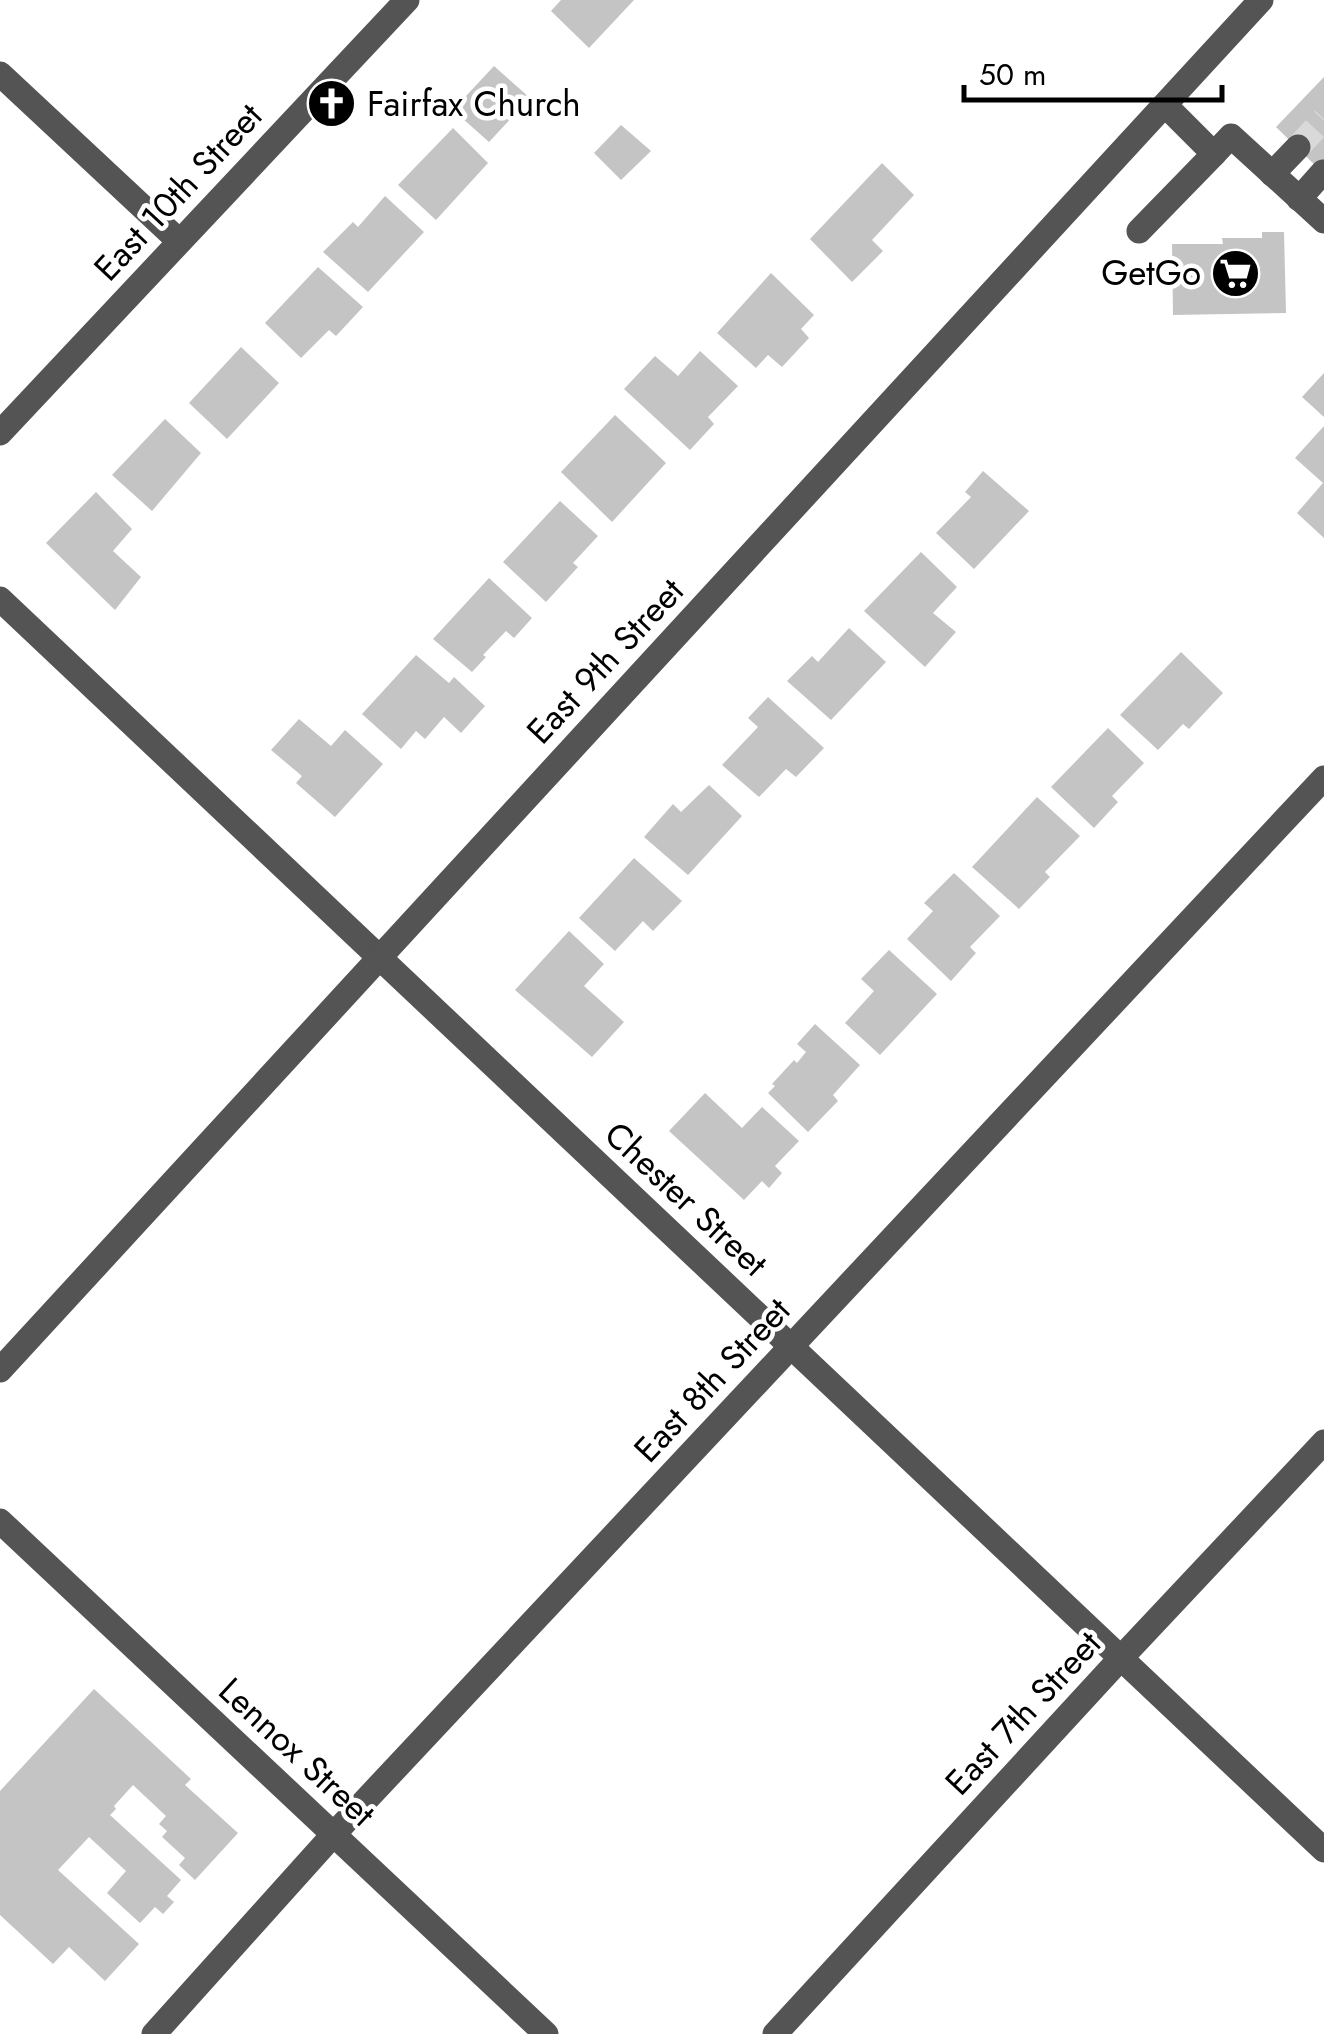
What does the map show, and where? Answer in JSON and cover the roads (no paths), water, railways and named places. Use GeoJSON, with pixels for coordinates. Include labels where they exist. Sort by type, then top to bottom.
{"type":"FeatureCollection","features":[{"type":"Feature","properties":{"kind":"street","name":"East 10th Street"},"geometry":{"type":"LineString","coordinates":[[0,433],[407,0]]}},
{"type":"Feature","properties":{"kind":"street","name":"East 9th Street"},"geometry":{"type":"LineString","coordinates":[[0,1370],[1261,0]]}},
{"type":"Feature","properties":{"kind":"street"},"geometry":{"type":"LineString","coordinates":[[0,74],[179,242]]}},
{"type":"Feature","properties":{"kind":"street"},"geometry":{"type":"LineString","coordinates":[[1165,105],[1214,154]]}},
{"type":"Feature","properties":{"kind":"street"},"geometry":{"type":"LineString","coordinates":[[1139,231],[1231,136],[1324,220]]}},
{"type":"Feature","properties":{"kind":"street"},"geometry":{"type":"LineString","coordinates":[[1272,174],[1298,146]]}},
{"type":"Feature","properties":{"kind":"street"},"geometry":{"type":"LineString","coordinates":[[1299,198],[1324,172]]}},
{"type":"Feature","properties":{"kind":"street","name":"Chester Street"},"geometry":{"type":"LineString","coordinates":[[0,598],[1324,1850]]}},
{"type":"Feature","properties":{"kind":"street","name":"East 8th Street"},"geometry":{"type":"LineString","coordinates":[[154,2034],[333,1835],[1324,778]]}},
{"type":"Feature","properties":{"kind":"street","name":"East 7th Street"},"geometry":{"type":"LineString","coordinates":[[774,2034],[1324,1442]]}},
{"type":"Feature","properties":{"kind":"street","name":"Lennox Street"},"geometry":{"type":"LineString","coordinates":[[0,1521],[546,2034]]}},
{"type":"Feature","properties":{"kind":"tunnel"},"geometry":{"type":"LineString","coordinates":[[1298,147],[1324,119]]}},
{"type":"Feature","properties":{"kind":"place","name":"Fairfax Church"},"geometry":{"type":"Point","coordinates":[332,104]}},
{"type":"Feature","properties":{"kind":"place","name":"GetGo"},"geometry":{"type":"Point","coordinates":[1236,273]}}]}
